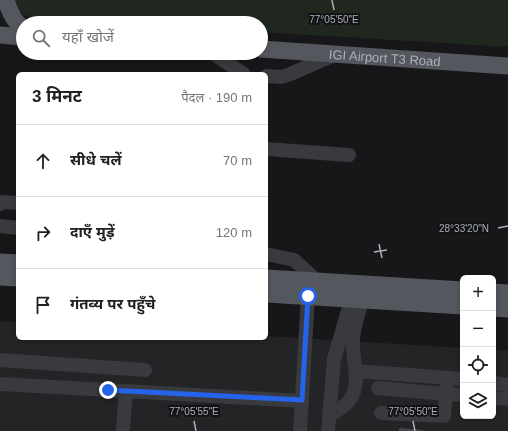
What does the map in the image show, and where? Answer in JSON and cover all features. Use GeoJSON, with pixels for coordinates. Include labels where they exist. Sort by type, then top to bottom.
{"type":"FeatureCollection","features":[{"type":"Feature","properties":{"kind":"main road"},"geometry":{"type":"LineString","coordinates":[[6,0],[10,13],[16,22]]}},
{"type":"Feature","properties":{"kind":"main road"},"geometry":{"type":"LineString","coordinates":[[0,35],[16,36]]}},
{"type":"Feature","properties":{"kind":"main road","name":"IGI Airport T3 Road"},"geometry":{"type":"LineString","coordinates":[[268,49],[508,66]]}},
{"type":"Feature","properties":{"kind":"main road"},"geometry":{"type":"LineString","coordinates":[[0,262],[16,263]]}},
{"type":"Feature","properties":{"kind":"main road"},"geometry":{"type":"LineString","coordinates":[[0,277],[16,278]]}},
{"type":"Feature","properties":{"kind":"main road"},"geometry":{"type":"LineString","coordinates":[[268,278],[317,281],[359,292],[460,306]]}},
{"type":"Feature","properties":{"kind":"main road"},"geometry":{"type":"LineString","coordinates":[[268,294],[308,296],[359,292],[460,290]]}},
{"type":"Feature","properties":{"kind":"main road"},"geometry":{"type":"LineString","coordinates":[[496,292],[508,293]]}},
{"type":"Feature","properties":{"kind":"main road"},"geometry":{"type":"LineString","coordinates":[[496,308],[508,309]]}},
{"type":"Feature","properties":{"kind":"lane"},"geometry":{"type":"LineString","coordinates":[[268,76],[281,77],[288,75],[336,54]]}},
{"type":"Feature","properties":{"kind":"lane"},"geometry":{"type":"LineString","coordinates":[[223,60],[241,72]]}},
{"type":"Feature","properties":{"kind":"lane"},"geometry":{"type":"LineString","coordinates":[[268,149],[349,155]]}},
{"type":"Feature","properties":{"kind":"lane"},"geometry":{"type":"LineString","coordinates":[[1,203],[16,204]]}},
{"type":"Feature","properties":{"kind":"lane"},"geometry":{"type":"LineString","coordinates":[[0,226],[16,228]]}},
{"type":"Feature","properties":{"kind":"lane"},"geometry":{"type":"LineString","coordinates":[[268,254],[294,260],[317,281]]}},
{"type":"Feature","properties":{"kind":"lane"},"geometry":{"type":"LineString","coordinates":[[329,416],[348,403],[354,394],[356,371],[353,340],[359,292]]}},
{"type":"Feature","properties":{"kind":"lane"},"geometry":{"type":"LineString","coordinates":[[328,431],[334,359],[359,292]]}},
{"type":"Feature","properties":{"kind":"lane"},"geometry":{"type":"LineString","coordinates":[[300,431],[308,296]]}},
{"type":"Feature","properties":{"kind":"lane"},"geometry":{"type":"LineString","coordinates":[[0,360],[145,370]]}},
{"type":"Feature","properties":{"kind":"lane"},"geometry":{"type":"LineString","coordinates":[[108,367],[108,390]]}},
{"type":"Feature","properties":{"kind":"lane"},"geometry":{"type":"LineString","coordinates":[[356,371],[460,379]]}},
{"type":"Feature","properties":{"kind":"lane"},"geometry":{"type":"LineString","coordinates":[[381,413],[444,416],[448,377]]}},
{"type":"Feature","properties":{"kind":"lane"},"geometry":{"type":"LineString","coordinates":[[496,383],[508,384]]}},
{"type":"Feature","properties":{"kind":"lane"},"geometry":{"type":"LineString","coordinates":[[0,384],[302,400]]}},
{"type":"Feature","properties":{"kind":"lane"},"geometry":{"type":"LineString","coordinates":[[378,388],[460,395]]}},
{"type":"Feature","properties":{"kind":"lane"},"geometry":{"type":"LineString","coordinates":[[123,429],[126,391]]}},
{"type":"Feature","properties":{"kind":"lane"},"geometry":{"type":"LineString","coordinates":[[496,398],[508,399]]}},
{"type":"Feature","properties":{"kind":"shaded area"},"geometry":{"type":"Polygon","coordinates":[[[12,0],[508,0],[508,47],[268,32],[268,16],[26,16],[18,11],[12,0]]]}},
{"type":"Feature","properties":{"kind":"shaded area"},"geometry":{"type":"Polygon","coordinates":[[[0,321],[16,322],[16,340],[268,340],[268,336],[460,348],[460,419],[496,419],[496,350],[508,351],[508,431],[0,431],[0,321]]]}},
{"type":"Feature","properties":{"kind":"building"},"geometry":{"type":"Polygon","coordinates":[[[399,428],[423,430],[423,431],[399,431],[399,428]]]}},
{"type":"Feature","properties":{"kind":"route"},"geometry":{"type":"LineString","coordinates":[[108,390],[302,400],[308,296]]}}]}
